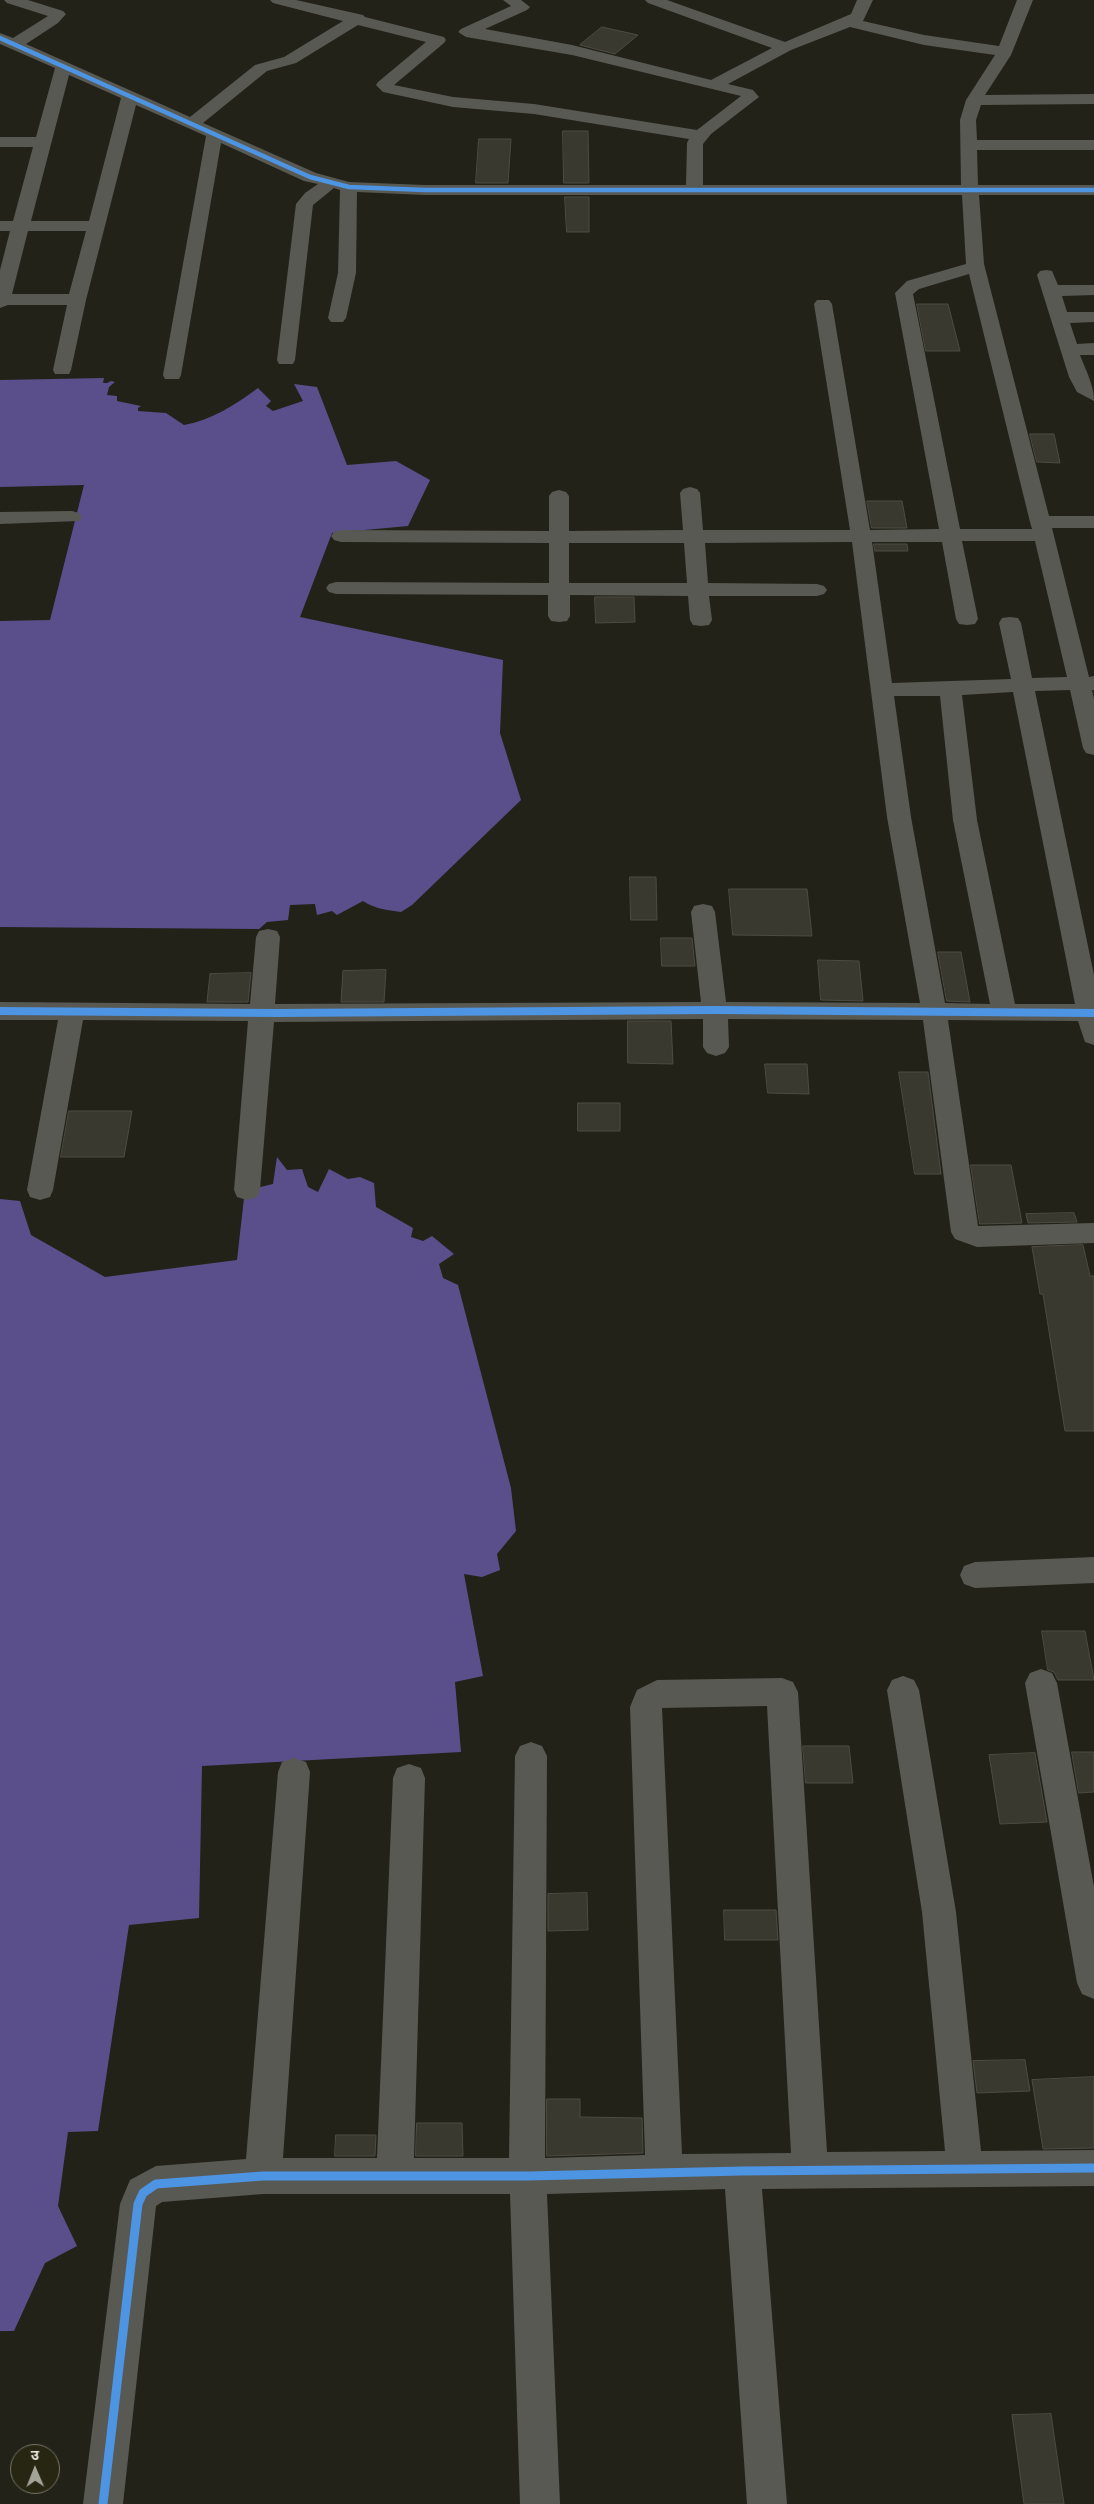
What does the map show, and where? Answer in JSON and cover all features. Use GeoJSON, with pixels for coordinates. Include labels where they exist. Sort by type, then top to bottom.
{"type":"FeatureCollection","features":[{"type":"Feature","properties":{"kind":"street"},"geometry":{"type":"LineString","coordinates":[[7,41],[53,20],[58,14],[12,0]]}},
{"type":"Feature","properties":{"kind":"street"},"geometry":{"type":"LineString","coordinates":[[278,0],[358,18],[438,40]]}},
{"type":"Feature","properties":{"kind":"street"},"geometry":{"type":"LineString","coordinates":[[511,0],[522,7],[469,31],[438,40],[384,85],[385,88],[453,102],[534,109],[701,136]]}},
{"type":"Feature","properties":{"kind":"street"},"geometry":{"type":"LineString","coordinates":[[653,0],[785,47]]}},
{"type":"Feature","properties":{"kind":"street"},"geometry":{"type":"LineString","coordinates":[[713,85],[785,47],[858,17],[864,0]]}},
{"type":"Feature","properties":{"kind":"street"},"geometry":{"type":"LineString","coordinates":[[1025,0],[1004,52],[974,100],[968,120],[970,191],[976,266],[1041,528],[1087,683],[1094,748]]}},
{"type":"Feature","properties":{"kind":"street"},"geometry":{"type":"LineString","coordinates":[[191,124],[261,68],[290,60],[358,18]]}},
{"type":"Feature","properties":{"kind":"street"},"geometry":{"type":"LineString","coordinates":[[849,22],[924,40],[1004,52]]}},
{"type":"Feature","properties":{"kind":"street"},"geometry":{"type":"LineString","coordinates":[[469,31],[572,50],[747,93],[751,97],[705,131],[695,143],[694,188]]}},
{"type":"Feature","properties":{"kind":"street"},"geometry":{"type":"LineString","coordinates":[[7,41],[310,177],[350,187],[520,191],[694,188],[970,191],[1094,190]]}},
{"type":"Feature","properties":{"kind":"street"},"geometry":{"type":"LineString","coordinates":[[63,67],[0,301],[76,300]]}},
{"type":"Feature","properties":{"kind":"street"},"geometry":{"type":"LineString","coordinates":[[62,370],[76,300],[130,96]]}},
{"type":"Feature","properties":{"kind":"street"},"geometry":{"type":"LineString","coordinates":[[974,100],[1094,99]]}},
{"type":"Feature","properties":{"kind":"street"},"geometry":{"type":"LineString","coordinates":[[172,375],[214,135]]}},
{"type":"Feature","properties":{"kind":"street"},"geometry":{"type":"LineString","coordinates":[[0,142],[43,142]]}},
{"type":"Feature","properties":{"kind":"street"},"geometry":{"type":"LineString","coordinates":[[968,145],[1094,145]]}},
{"type":"Feature","properties":{"kind":"street"},"geometry":{"type":"LineString","coordinates":[[286,360],[305,204],[311,197],[330,183]]}},
{"type":"Feature","properties":{"kind":"street"},"geometry":{"type":"LineString","coordinates":[[337,318],[347,272],[350,187]]}},
{"type":"Feature","properties":{"kind":"street"},"geometry":{"type":"LineString","coordinates":[[0,226],[96,226]]}},
{"type":"Feature","properties":{"kind":"street"},"geometry":{"type":"LineString","coordinates":[[967,619],[904,293],[913,285],[976,266]]}},
{"type":"Feature","properties":{"kind":"street"},"geometry":{"type":"LineString","coordinates":[[1094,290],[1049,283],[1069,350],[1084,388],[1094,394]]}},
{"type":"Feature","properties":{"kind":"street"},"geometry":{"type":"LineString","coordinates":[[823,304],[861,535],[899,817],[934,1011],[966,1232],[977,1237],[1094,1233]]}},
{"type":"Feature","properties":{"kind":"street"},"geometry":{"type":"LineString","coordinates":[[1060,318],[1094,317]]}},
{"type":"Feature","properties":{"kind":"street"},"geometry":{"type":"LineString","coordinates":[[1069,350],[1094,349]]}},
{"type":"Feature","properties":{"kind":"street"},"geometry":{"type":"LineString","coordinates":[[690,493],[701,620]]}},
{"type":"Feature","properties":{"kind":"street"},"geometry":{"type":"LineString","coordinates":[[559,496],[559,616]]}},
{"type":"Feature","properties":{"kind":"street"},"geometry":{"type":"LineString","coordinates":[[0,518],[72,517]]}},
{"type":"Feature","properties":{"kind":"street"},"geometry":{"type":"LineString","coordinates":[[341,536],[952,535],[1094,522]]}},
{"type":"Feature","properties":{"kind":"street"},"geometry":{"type":"LineString","coordinates":[[336,588],[817,590]]}},
{"type":"Feature","properties":{"kind":"street"},"geometry":{"type":"LineString","coordinates":[[0,1011],[263,1013],[715,1010],[934,1011],[1004,1012],[1092,1021],[1010,623]]}},
{"type":"Feature","properties":{"kind":"street"},"geometry":{"type":"LineString","coordinates":[[883,690],[950,690],[1087,683]]}},
{"type":"Feature","properties":{"kind":"street"},"geometry":{"type":"LineString","coordinates":[[950,690],[965,820],[1004,1012]]}},
{"type":"Feature","properties":{"kind":"street"},"geometry":{"type":"LineString","coordinates":[[703,912],[715,1010],[716,1047]]}},
{"type":"Feature","properties":{"kind":"street"},"geometry":{"type":"LineString","coordinates":[[247,1190],[268,937]]}},
{"type":"Feature","properties":{"kind":"street"},"geometry":{"type":"LineString","coordinates":[[40,1190],[72,1012]]}},
{"type":"Feature","properties":{"kind":"street"},"geometry":{"type":"LineString","coordinates":[[976,1576],[1094,1570]]}},
{"type":"Feature","properties":{"kind":"street"},"geometry":{"type":"LineString","coordinates":[[1041,1683],[1094,1983]]}},
{"type":"Feature","properties":{"kind":"street"},"geometry":{"type":"LineString","coordinates":[[903,1690],[939,1912],[965,2168]]}},
{"type":"Feature","properties":{"kind":"street"},"geometry":{"type":"LineString","coordinates":[[664,2172],[646,1707],[648,1700],[657,1694],[782,1692],[810,2170]]}},
{"type":"Feature","properties":{"kind":"street"},"geometry":{"type":"LineString","coordinates":[[531,1756],[528,2176],[540,2504]]}},
{"type":"Feature","properties":{"kind":"street"},"geometry":{"type":"LineString","coordinates":[[263,2176],[294,1772]]}},
{"type":"Feature","properties":{"kind":"street"},"geometry":{"type":"LineString","coordinates":[[395,2175],[409,1778]]}},
{"type":"Feature","properties":{"kind":"street"},"geometry":{"type":"LineString","coordinates":[[103,2504],[138,2204],[143,2193],[156,2184],[263,2176],[528,2176],[664,2172],[1094,2168]]}},
{"type":"Feature","properties":{"kind":"street"},"geometry":{"type":"LineString","coordinates":[[742,2171],[767,2504]]}},
{"type":"Feature","properties":{"kind":"shaded area"},"geometry":{"type":"Polygon","coordinates":[[[104,378],[103,383],[115,382],[109,387],[107,395],[117,396],[117,401],[141,406],[138,408],[138,411],[166,413],[184,425],[204,420],[223,411],[258,388],[271,401],[266,406],[273,411],[303,401],[294,384],[317,387],[347,465],[396,461],[430,480],[408,526],[332,533],[300,617],[503,660],[500,733],[521,800],[412,905],[401,912],[386,910],[363,901],[337,915],[332,911],[317,915],[315,904],[290,905],[288,920],[267,922],[259,929],[0,927],[0,621],[50,620],[84,485],[0,487],[0,380],[104,378]]]}},
{"type":"Feature","properties":{"kind":"shaded area"},"geometry":{"type":"Polygon","coordinates":[[[277,1157],[287,1170],[302,1169],[308,1187],[318,1192],[329,1169],[348,1179],[360,1177],[374,1183],[376,1207],[413,1228],[411,1237],[423,1241],[432,1236],[454,1254],[439,1264],[443,1278],[458,1285],[511,1488],[516,1531],[497,1554],[500,1570],[482,1577],[464,1574],[483,1676],[455,1682],[461,1752],[202,1766],[199,1918],[129,1925],[98,2131],[68,2132],[58,2206],[77,2246],[45,2263],[14,2331],[0,2331],[0,1199],[20,1201],[31,1235],[105,1277],[237,1260],[244,1198],[252,1189],[273,1184],[277,1157]]]}},
{"type":"Feature","properties":{"kind":"building"},"geometry":{"type":"Polygon","coordinates":[[[602,27],[638,35],[615,54],[580,45],[602,27]]]}},
{"type":"Feature","properties":{"kind":"building"},"geometry":{"type":"Polygon","coordinates":[[[563,131],[588,131],[589,183],[564,183],[563,131]]]}},
{"type":"Feature","properties":{"kind":"building"},"geometry":{"type":"Polygon","coordinates":[[[479,139],[511,139],[508,183],[476,183],[479,139]]]}},
{"type":"Feature","properties":{"kind":"building"},"geometry":{"type":"Polygon","coordinates":[[[565,197],[589,197],[589,232],[567,232],[565,197]]]}},
{"type":"Feature","properties":{"kind":"building"},"geometry":{"type":"Polygon","coordinates":[[[917,304],[948,304],[960,351],[926,351],[917,304]]]}},
{"type":"Feature","properties":{"kind":"building"},"geometry":{"type":"Polygon","coordinates":[[[1030,434],[1054,434],[1060,463],[1037,462],[1030,434]]]}},
{"type":"Feature","properties":{"kind":"building"},"geometry":{"type":"Polygon","coordinates":[[[867,501],[902,501],[907,528],[872,528],[867,501]]]}},
{"type":"Feature","properties":{"kind":"building"},"geometry":{"type":"Polygon","coordinates":[[[874,544],[907,544],[908,551],[875,551],[874,544]]]}},
{"type":"Feature","properties":{"kind":"building"},"geometry":{"type":"Polygon","coordinates":[[[595,597],[634,597],[635,622],[596,623],[595,597]]]}},
{"type":"Feature","properties":{"kind":"building"},"geometry":{"type":"Polygon","coordinates":[[[630,877],[656,877],[657,920],[631,920],[630,877]]]}},
{"type":"Feature","properties":{"kind":"building"},"geometry":{"type":"Polygon","coordinates":[[[729,889],[807,889],[812,936],[733,935],[729,889]]]}},
{"type":"Feature","properties":{"kind":"building"},"geometry":{"type":"Polygon","coordinates":[[[661,938],[692,938],[695,966],[662,966],[661,938]]]}},
{"type":"Feature","properties":{"kind":"building"},"geometry":{"type":"Polygon","coordinates":[[[938,952],[961,952],[970,1002],[947,1001],[938,952]]]}},
{"type":"Feature","properties":{"kind":"building"},"geometry":{"type":"Polygon","coordinates":[[[818,960],[859,961],[863,1001],[821,1000],[818,960]]]}},
{"type":"Feature","properties":{"kind":"building"},"geometry":{"type":"Polygon","coordinates":[[[386,970],[384,1002],[341,1002],[343,971],[386,970]]]}},
{"type":"Feature","properties":{"kind":"building"},"geometry":{"type":"Polygon","coordinates":[[[251,973],[248,1002],[207,1002],[210,974],[251,973]]]}},
{"type":"Feature","properties":{"kind":"building"},"geometry":{"type":"Polygon","coordinates":[[[628,1021],[671,1021],[673,1064],[628,1063],[628,1021]]]}},
{"type":"Feature","properties":{"kind":"building"},"geometry":{"type":"Polygon","coordinates":[[[765,1064],[807,1064],[809,1094],[768,1093],[765,1064]]]}},
{"type":"Feature","properties":{"kind":"building"},"geometry":{"type":"Polygon","coordinates":[[[899,1072],[928,1072],[941,1174],[915,1174],[899,1072]]]}},
{"type":"Feature","properties":{"kind":"building"},"geometry":{"type":"Polygon","coordinates":[[[578,1103],[620,1103],[620,1131],[578,1131],[578,1103]]]}},
{"type":"Feature","properties":{"kind":"building"},"geometry":{"type":"Polygon","coordinates":[[[69,1111],[132,1111],[124,1157],[61,1157],[69,1111]]]}},
{"type":"Feature","properties":{"kind":"building"},"geometry":{"type":"Polygon","coordinates":[[[971,1165],[1011,1165],[1022,1223],[980,1224],[971,1165]]]}},
{"type":"Feature","properties":{"kind":"building"},"geometry":{"type":"Polygon","coordinates":[[[1074,1213],[1077,1222],[1028,1223],[1026,1214],[1074,1213]]]}},
{"type":"Feature","properties":{"kind":"building"},"geometry":{"type":"Polygon","coordinates":[[[1083,1245],[1090,1276],[1094,1276],[1094,1431],[1065,1431],[1043,1294],[1040,1294],[1032,1247],[1083,1245]]]}},
{"type":"Feature","properties":{"kind":"building"},"geometry":{"type":"Polygon","coordinates":[[[1042,1631],[1085,1631],[1094,1680],[1058,1680],[1054,1672],[1048,1670],[1042,1631]]]}},
{"type":"Feature","properties":{"kind":"building"},"geometry":{"type":"Polygon","coordinates":[[[803,1746],[849,1746],[853,1783],[806,1783],[803,1746]]]}},
{"type":"Feature","properties":{"kind":"building"},"geometry":{"type":"Polygon","coordinates":[[[1072,1752],[1094,1752],[1094,1792],[1079,1793],[1072,1752]]]}},
{"type":"Feature","properties":{"kind":"building"},"geometry":{"type":"Polygon","coordinates":[[[1035,1753],[1047,1822],[1000,1824],[989,1755],[1035,1753]]]}},
{"type":"Feature","properties":{"kind":"building"},"geometry":{"type":"Polygon","coordinates":[[[587,1893],[588,1930],[548,1931],[548,1894],[587,1893]]]}},
{"type":"Feature","properties":{"kind":"building"},"geometry":{"type":"Polygon","coordinates":[[[724,1910],[776,1910],[778,1940],[725,1940],[724,1910]]]}},
{"type":"Feature","properties":{"kind":"building"},"geometry":{"type":"Polygon","coordinates":[[[1025,2060],[1030,2091],[977,2093],[973,2061],[1025,2060]]]}},
{"type":"Feature","properties":{"kind":"building"},"geometry":{"type":"Polygon","coordinates":[[[1094,2077],[1094,2148],[1043,2149],[1032,2080],[1094,2077]]]}},
{"type":"Feature","properties":{"kind":"building"},"geometry":{"type":"Polygon","coordinates":[[[547,2099],[580,2099],[580,2117],[642,2118],[643,2153],[547,2156],[547,2099]]]}},
{"type":"Feature","properties":{"kind":"building"},"geometry":{"type":"Polygon","coordinates":[[[417,2123],[462,2123],[463,2156],[416,2156],[417,2123]]]}},
{"type":"Feature","properties":{"kind":"building"},"geometry":{"type":"Polygon","coordinates":[[[336,2135],[376,2135],[375,2156],[335,2156],[336,2135]]]}},
{"type":"Feature","properties":{"kind":"building"},"geometry":{"type":"Polygon","coordinates":[[[1051,2414],[1064,2504],[1024,2504],[1012,2415],[1051,2414]]]}},
{"type":"Feature","properties":{"kind":"cycle path"},"geometry":{"type":"LineString","coordinates":[[0,38],[310,177],[349,187],[425,190],[1094,190]]}},
{"type":"Feature","properties":{"kind":"cycle path"},"geometry":{"type":"LineString","coordinates":[[0,1011],[277,1013],[715,1010],[1094,1013]]}},
{"type":"Feature","properties":{"kind":"cycle path"},"geometry":{"type":"LineString","coordinates":[[103,2504],[138,2204],[143,2193],[156,2184],[263,2176],[528,2176],[742,2171],[1094,2168]]}}]}
